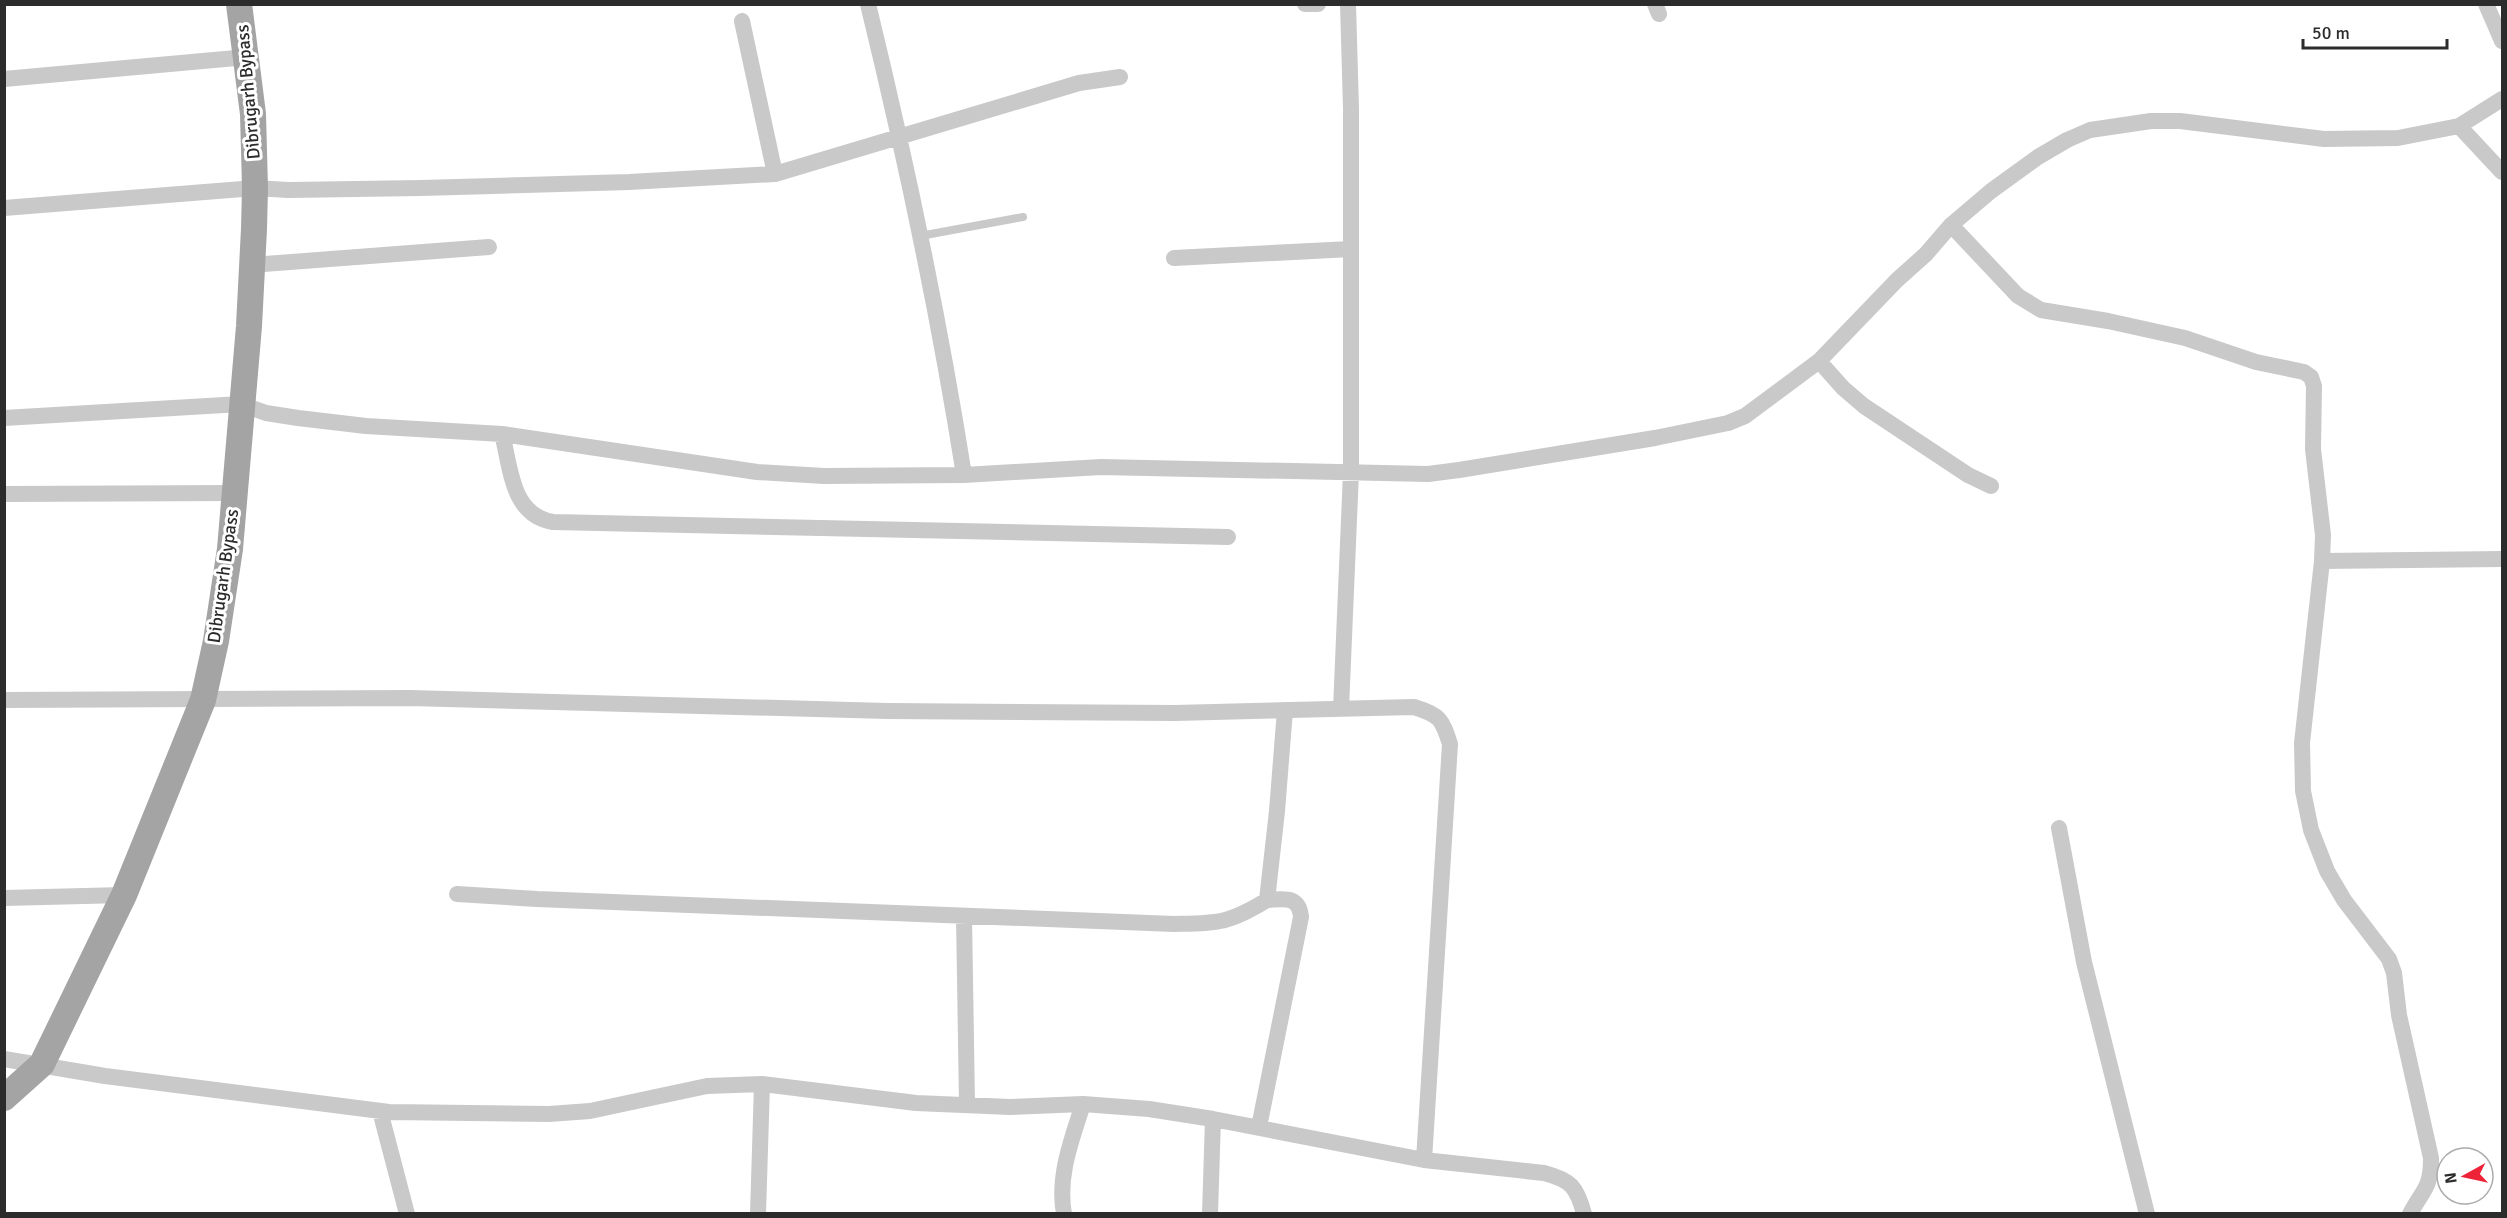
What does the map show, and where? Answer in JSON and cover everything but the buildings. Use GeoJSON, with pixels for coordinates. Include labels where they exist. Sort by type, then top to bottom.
{"type":"FeatureCollection","features":[{"type":"Feature","properties":{"kind":"main road","name":"Dibrugarh Bypass"},"geometry":{"type":"LineString","coordinates":[[4,1098],[42,1064],[124,895],[202,700],[225,589],[252,265],[255,188],[252,114],[239,4]]}},
{"type":"Feature","properties":{"kind":"street"},"geometry":{"type":"LineString","coordinates":[[868,4],[900,137],[944,347],[964,475]]}},
{"type":"Feature","properties":{"kind":"street"},"geometry":{"type":"LineString","coordinates":[[1305,4],[1318,4]]}},
{"type":"Feature","properties":{"kind":"street"},"geometry":{"type":"LineString","coordinates":[[1341,709],[1351,472],[1351,109],[1347,4]]}},
{"type":"Feature","properties":{"kind":"street"},"geometry":{"type":"LineString","coordinates":[[2486,4],[2502,41]]}},
{"type":"Feature","properties":{"kind":"street"},"geometry":{"type":"LineString","coordinates":[[742,21],[775,174]]}},
{"type":"Feature","properties":{"kind":"street"},"geometry":{"type":"LineString","coordinates":[[4,79],[247,57]]}},
{"type":"Feature","properties":{"kind":"street"},"geometry":{"type":"LineString","coordinates":[[4,208],[255,188],[288,190],[421,188],[629,182],[775,174],[1079,83],[1120,77]]}},
{"type":"Feature","properties":{"kind":"street"},"geometry":{"type":"LineString","coordinates":[[4,418],[242,404],[266,413],[309,420],[502,434],[757,472],[824,476],[964,475],[1101,467],[1428,474],[1449,472],[1632,442],[1728,423],[1758,408],[1819,362],[1897,280],[1926,254],[1951,225],[1991,191],[2038,157],[2090,130],[2151,121],[2180,120],[2324,139],[2398,138],[2459,126],[2502,99]]}},
{"type":"Feature","properties":{"kind":"street"},"geometry":{"type":"LineString","coordinates":[[2459,126],[2502,172]]}},
{"type":"Feature","properties":{"kind":"street"},"geometry":{"type":"LineString","coordinates":[[1951,225],[2018,296],[2041,310],[2108,321],[2185,338],[2256,362],[2304,372],[2311,377],[2314,386],[2313,449],[2323,535],[2302,743],[2303,791],[2312,830],[2327,871],[2344,900],[2389,959],[2394,973],[2399,1015],[2432,1158],[2431,1177],[2426,1191],[2410,1214]]}},
{"type":"Feature","properties":{"kind":"street"},"geometry":{"type":"LineString","coordinates":[[252,265],[489,247]]}},
{"type":"Feature","properties":{"kind":"street"},"geometry":{"type":"LineString","coordinates":[[1174,258],[1351,249]]}},
{"type":"Feature","properties":{"kind":"street"},"geometry":{"type":"LineString","coordinates":[[1819,362],[1843,388],[1864,405],[1968,475],[1991,486]]}},
{"type":"Feature","properties":{"kind":"street"},"geometry":{"type":"LineString","coordinates":[[502,434],[518,498],[527,511],[539,520],[553,522],[1228,537]]}},
{"type":"Feature","properties":{"kind":"street"},"geometry":{"type":"LineString","coordinates":[[4,494],[234,493]]}},
{"type":"Feature","properties":{"kind":"street"},"geometry":{"type":"LineString","coordinates":[[2322,561],[2502,559]]}},
{"type":"Feature","properties":{"kind":"street"},"geometry":{"type":"LineString","coordinates":[[4,700],[410,698],[887,711],[1175,713],[1414,707],[1434,713],[1444,724],[1450,744],[1424,1160]]}},
{"type":"Feature","properties":{"kind":"street"},"geometry":{"type":"LineString","coordinates":[[1267,900],[1285,710]]}},
{"type":"Feature","properties":{"kind":"street"},"geometry":{"type":"LineString","coordinates":[[2059,828],[2084,962],[2147,1214]]}},
{"type":"Feature","properties":{"kind":"street"},"geometry":{"type":"LineString","coordinates":[[458,894],[1174,924],[1218,923],[1241,916],[1267,900],[1293,900],[1297,903],[1300,917],[1259,1126]]}},
{"type":"Feature","properties":{"kind":"street"},"geometry":{"type":"LineString","coordinates":[[4,898],[124,895]]}},
{"type":"Feature","properties":{"kind":"street"},"geometry":{"type":"LineString","coordinates":[[964,916],[967,1104]]}},
{"type":"Feature","properties":{"kind":"street"},"geometry":{"type":"LineString","coordinates":[[4,1059],[105,1076],[380,1111],[549,1114],[590,1111],[707,1086],[762,1084],[892,1101],[1010,1107],[1083,1104],[1149,1109],[1259,1126],[1424,1160],[1544,1173],[1560,1177],[1573,1185],[1580,1198],[1584,1214]]}},
{"type":"Feature","properties":{"kind":"street"},"geometry":{"type":"LineString","coordinates":[[758,1214],[762,1084]]}},
{"type":"Feature","properties":{"kind":"street"},"geometry":{"type":"LineString","coordinates":[[1064,1214],[1061,1187],[1064,1167],[1083,1104]]}},
{"type":"Feature","properties":{"kind":"street"},"geometry":{"type":"LineString","coordinates":[[380,1111],[407,1214]]}},
{"type":"Feature","properties":{"kind":"street"},"geometry":{"type":"LineString","coordinates":[[1210,1214],[1213,1119]]}},
{"type":"Feature","properties":{"kind":"lane"},"geometry":{"type":"LineString","coordinates":[[920,236],[1023,217]]}}]}
